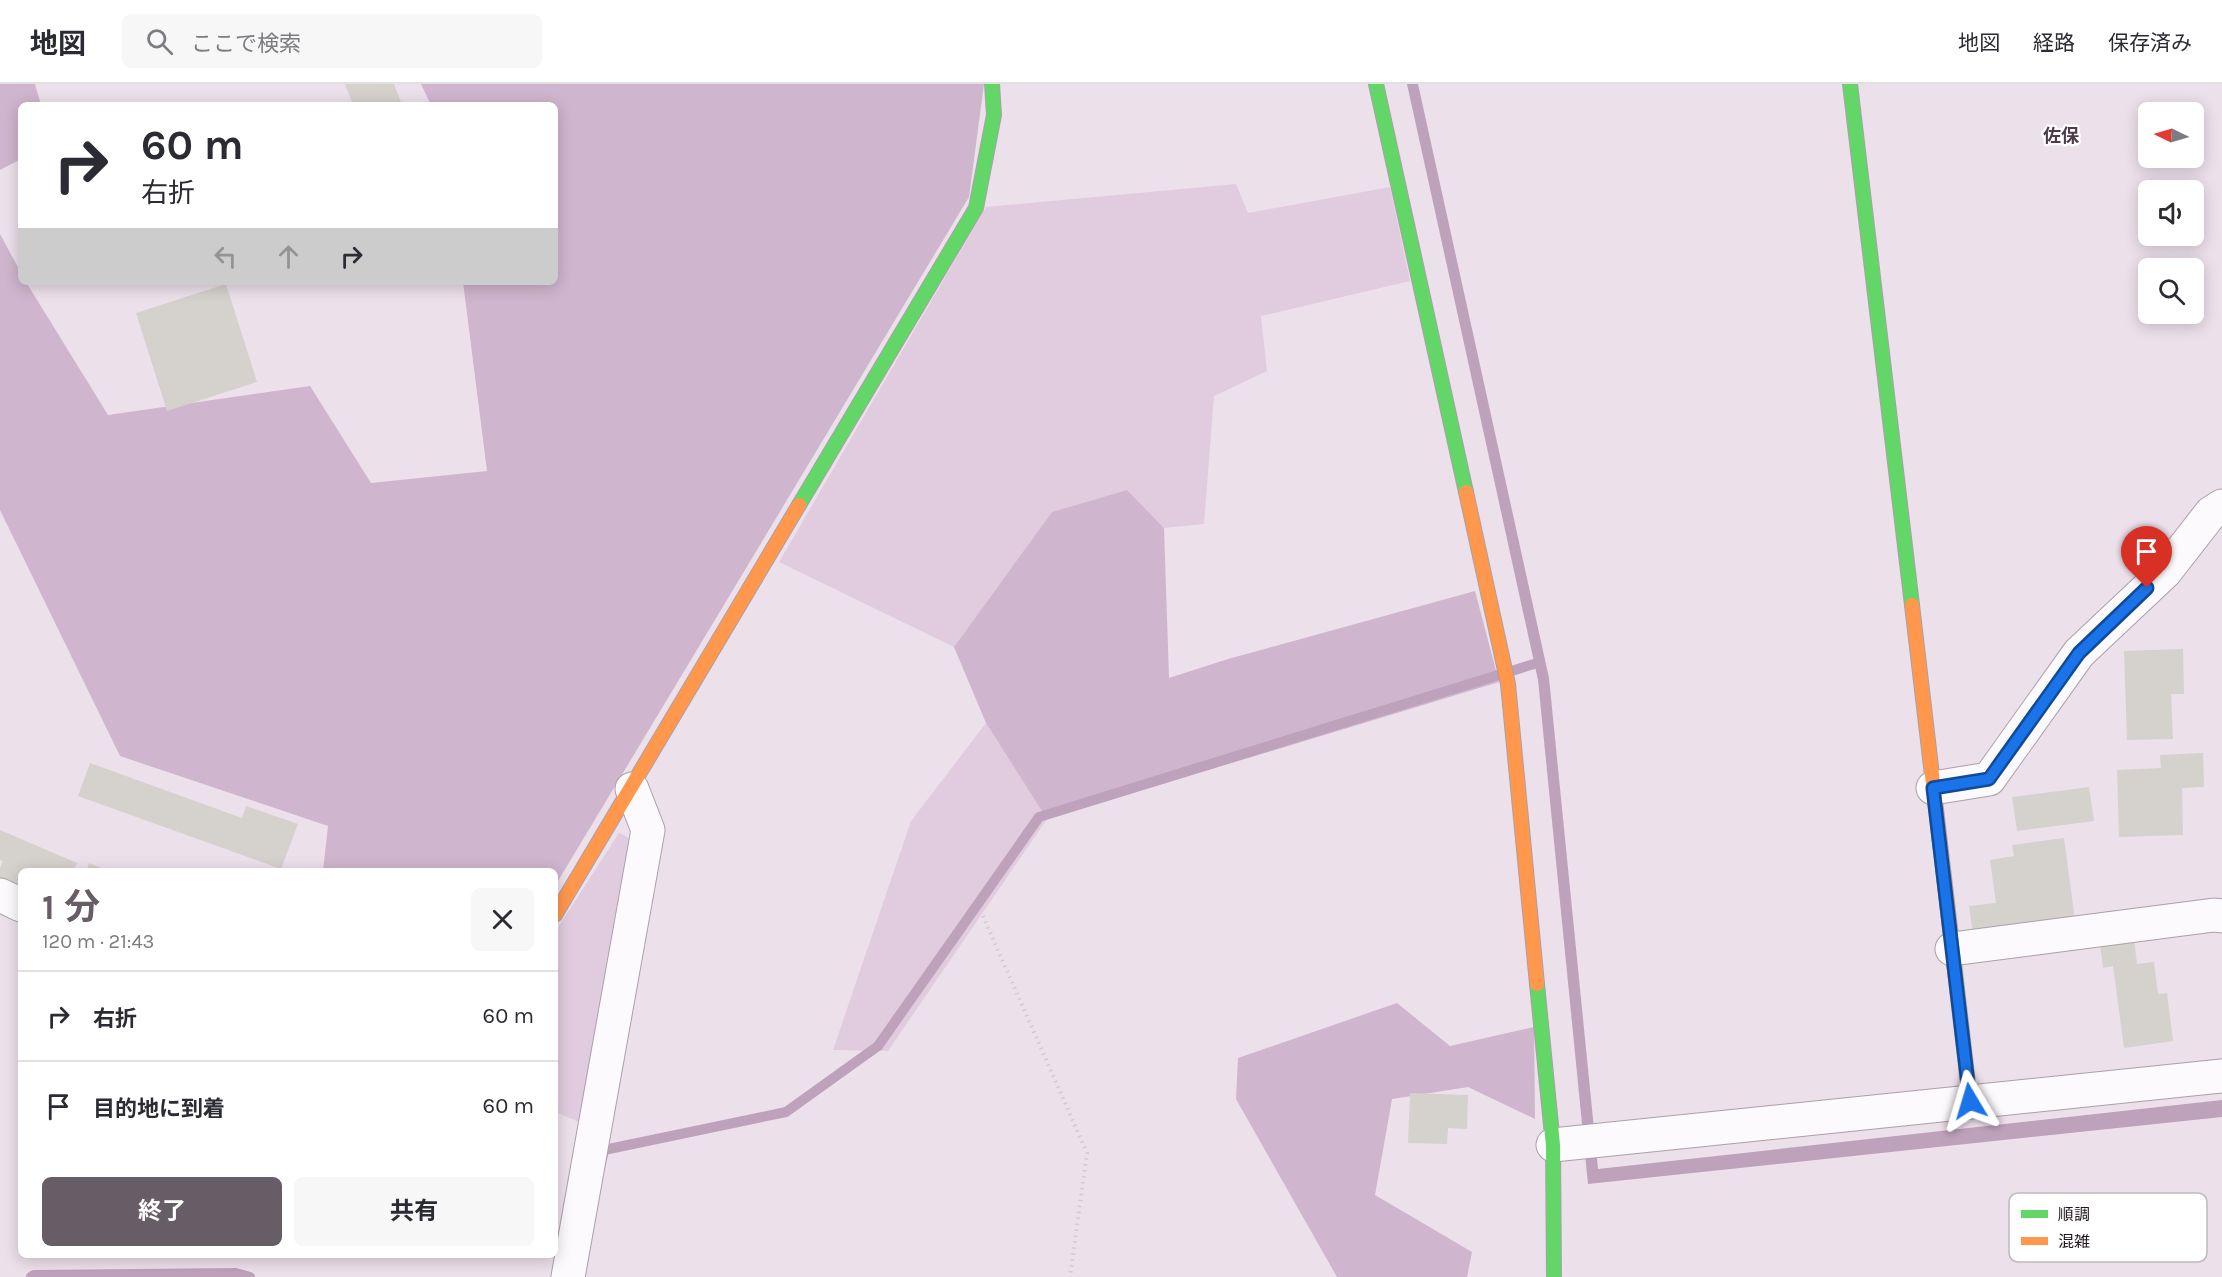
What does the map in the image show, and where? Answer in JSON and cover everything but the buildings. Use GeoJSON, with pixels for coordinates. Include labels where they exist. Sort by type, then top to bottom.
{"type":"FeatureCollection","features":[{"type":"Feature","properties":{"kind":"street"},"geometry":{"type":"LineString","coordinates":[[558,910],[976,208],[994,115],[992,84]]}},
{"type":"Feature","properties":{"kind":"street"},"geometry":{"type":"LineString","coordinates":[[1376,84],[1508,684],[1553,1145],[1554,1277]]}},
{"type":"Feature","properties":{"kind":"street"},"geometry":{"type":"LineString","coordinates":[[1850,84],[1970,1101]]}},
{"type":"Feature","properties":{"kind":"street"},"geometry":{"type":"LineString","coordinates":[[1933,788],[1989,779],[2079,653],[2165,572],[2211,513],[2222,506]]}},
{"type":"Feature","properties":{"kind":"street"},"geometry":{"type":"LineString","coordinates":[[568,1277],[648,830],[632,789]]}},
{"type":"Feature","properties":{"kind":"street"},"geometry":{"type":"LineString","coordinates":[[0,895],[18,904]]}},
{"type":"Feature","properties":{"kind":"street"},"geometry":{"type":"LineString","coordinates":[[1952,950],[2214,915],[2222,916]]}},
{"type":"Feature","properties":{"kind":"street"},"geometry":{"type":"LineString","coordinates":[[1553,1145],[2222,1076]]}},
{"type":"Feature","properties":{"kind":"path"},"geometry":{"type":"LineString","coordinates":[[983,916],[1087,1153],[1070,1277]]}},
{"type":"Feature","properties":{"kind":"shaded area"},"geometry":{"type":"Polygon","coordinates":[[[0,84],[35,84],[40,102],[18,102],[18,161],[0,170],[0,84]]]}},
{"type":"Feature","properties":{"kind":"shaded area"},"geometry":{"type":"Polygon","coordinates":[[[421,84],[984,84],[969,197],[558,881],[558,868],[323,868],[328,826],[120,756],[0,510],[0,234],[18,267],[18,285],[28,285],[108,415],[310,386],[371,483],[487,471],[463,285],[558,285],[558,102],[430,102],[421,84]]]}},
{"type":"Feature","properties":{"kind":"shaded area"},"geometry":{"type":"Polygon","coordinates":[[[1407,84],[1418,84],[1549,678],[1598,1169],[2222,1100],[2222,1117],[1588,1184],[1538,680],[1407,84]]]}},
{"type":"Feature","properties":{"kind":"shaded area"},"geometry":{"type":"Polygon","coordinates":[[[1236,184],[1248,213],[1390,187],[1410,281],[1261,316],[1267,371],[1214,396],[1204,524],[1164,528],[1127,490],[1052,512],[954,647],[779,562],[986,207],[1236,184]]]}},
{"type":"Feature","properties":{"kind":"shaded area"},"geometry":{"type":"Polygon","coordinates":[[[1127,490],[1164,528],[1169,678],[1228,659],[1475,591],[1499,682],[1047,819],[986,723],[954,647],[1052,512],[1127,490]]]}},
{"type":"Feature","properties":{"kind":"shaded area"},"geometry":{"type":"Polygon","coordinates":[[[986,723],[1047,819],[888,1051],[833,1050],[911,821],[986,723]]]}},
{"type":"Feature","properties":{"kind":"shaded area"},"geometry":{"type":"Polygon","coordinates":[[[619,833],[633,840],[584,1124],[558,1113],[558,927],[619,833]]]}},
{"type":"Feature","properties":{"kind":"shaded area"},"geometry":{"type":"Polygon","coordinates":[[[1397,1003],[1450,1046],[1534,1027],[1535,1119],[1468,1087],[1392,1099],[1375,1195],[1472,1252],[1467,1277],[1337,1277],[1236,1099],[1238,1058],[1397,1003]]]}},
{"type":"Feature","properties":{"kind":"waterway"},"geometry":{"type":"LineString","coordinates":[[602,1159],[604,1150],[786,1112],[878,1046],[1039,817],[1534,664]]}},
{"type":"Feature","properties":{"kind":"waterway"},"geometry":{"type":"LineString","coordinates":[[31,1277],[34,1275],[236,1273],[250,1277]]}},
{"type":"Feature","properties":{"kind":"traffic: fast"},"geometry":{"type":"LineString","coordinates":[[799,505],[976,208],[994,115],[992,84]]}},
{"type":"Feature","properties":{"kind":"traffic: fast"},"geometry":{"type":"LineString","coordinates":[[1376,84],[1466,492]]}},
{"type":"Feature","properties":{"kind":"traffic: fast"},"geometry":{"type":"LineString","coordinates":[[1850,84],[1912,605]]}},
{"type":"Feature","properties":{"kind":"traffic: fast"},"geometry":{"type":"LineString","coordinates":[[1950,928],[1970,1101]]}},
{"type":"Feature","properties":{"kind":"traffic: fast"},"geometry":{"type":"LineString","coordinates":[[1537,984],[1553,1145],[1554,1277]]}},
{"type":"Feature","properties":{"kind":"traffic: slow"},"geometry":{"type":"LineString","coordinates":[[1466,492],[1508,684],[1537,984]]}},
{"type":"Feature","properties":{"kind":"traffic: slow"},"geometry":{"type":"LineString","coordinates":[[558,910],[799,505]]}},
{"type":"Feature","properties":{"kind":"traffic: slow"},"geometry":{"type":"LineString","coordinates":[[1912,605],[1950,928]]}},
{"type":"Feature","properties":{"kind":"district","name":"佐保"},"geometry":{"type":"Point","coordinates":[2061,136]}},
{"type":"Feature","properties":{"kind":"route"},"geometry":{"type":"LineString","coordinates":[[1970,1101],[1933,788],[1989,779],[2079,653],[2147,588]]}}]}
